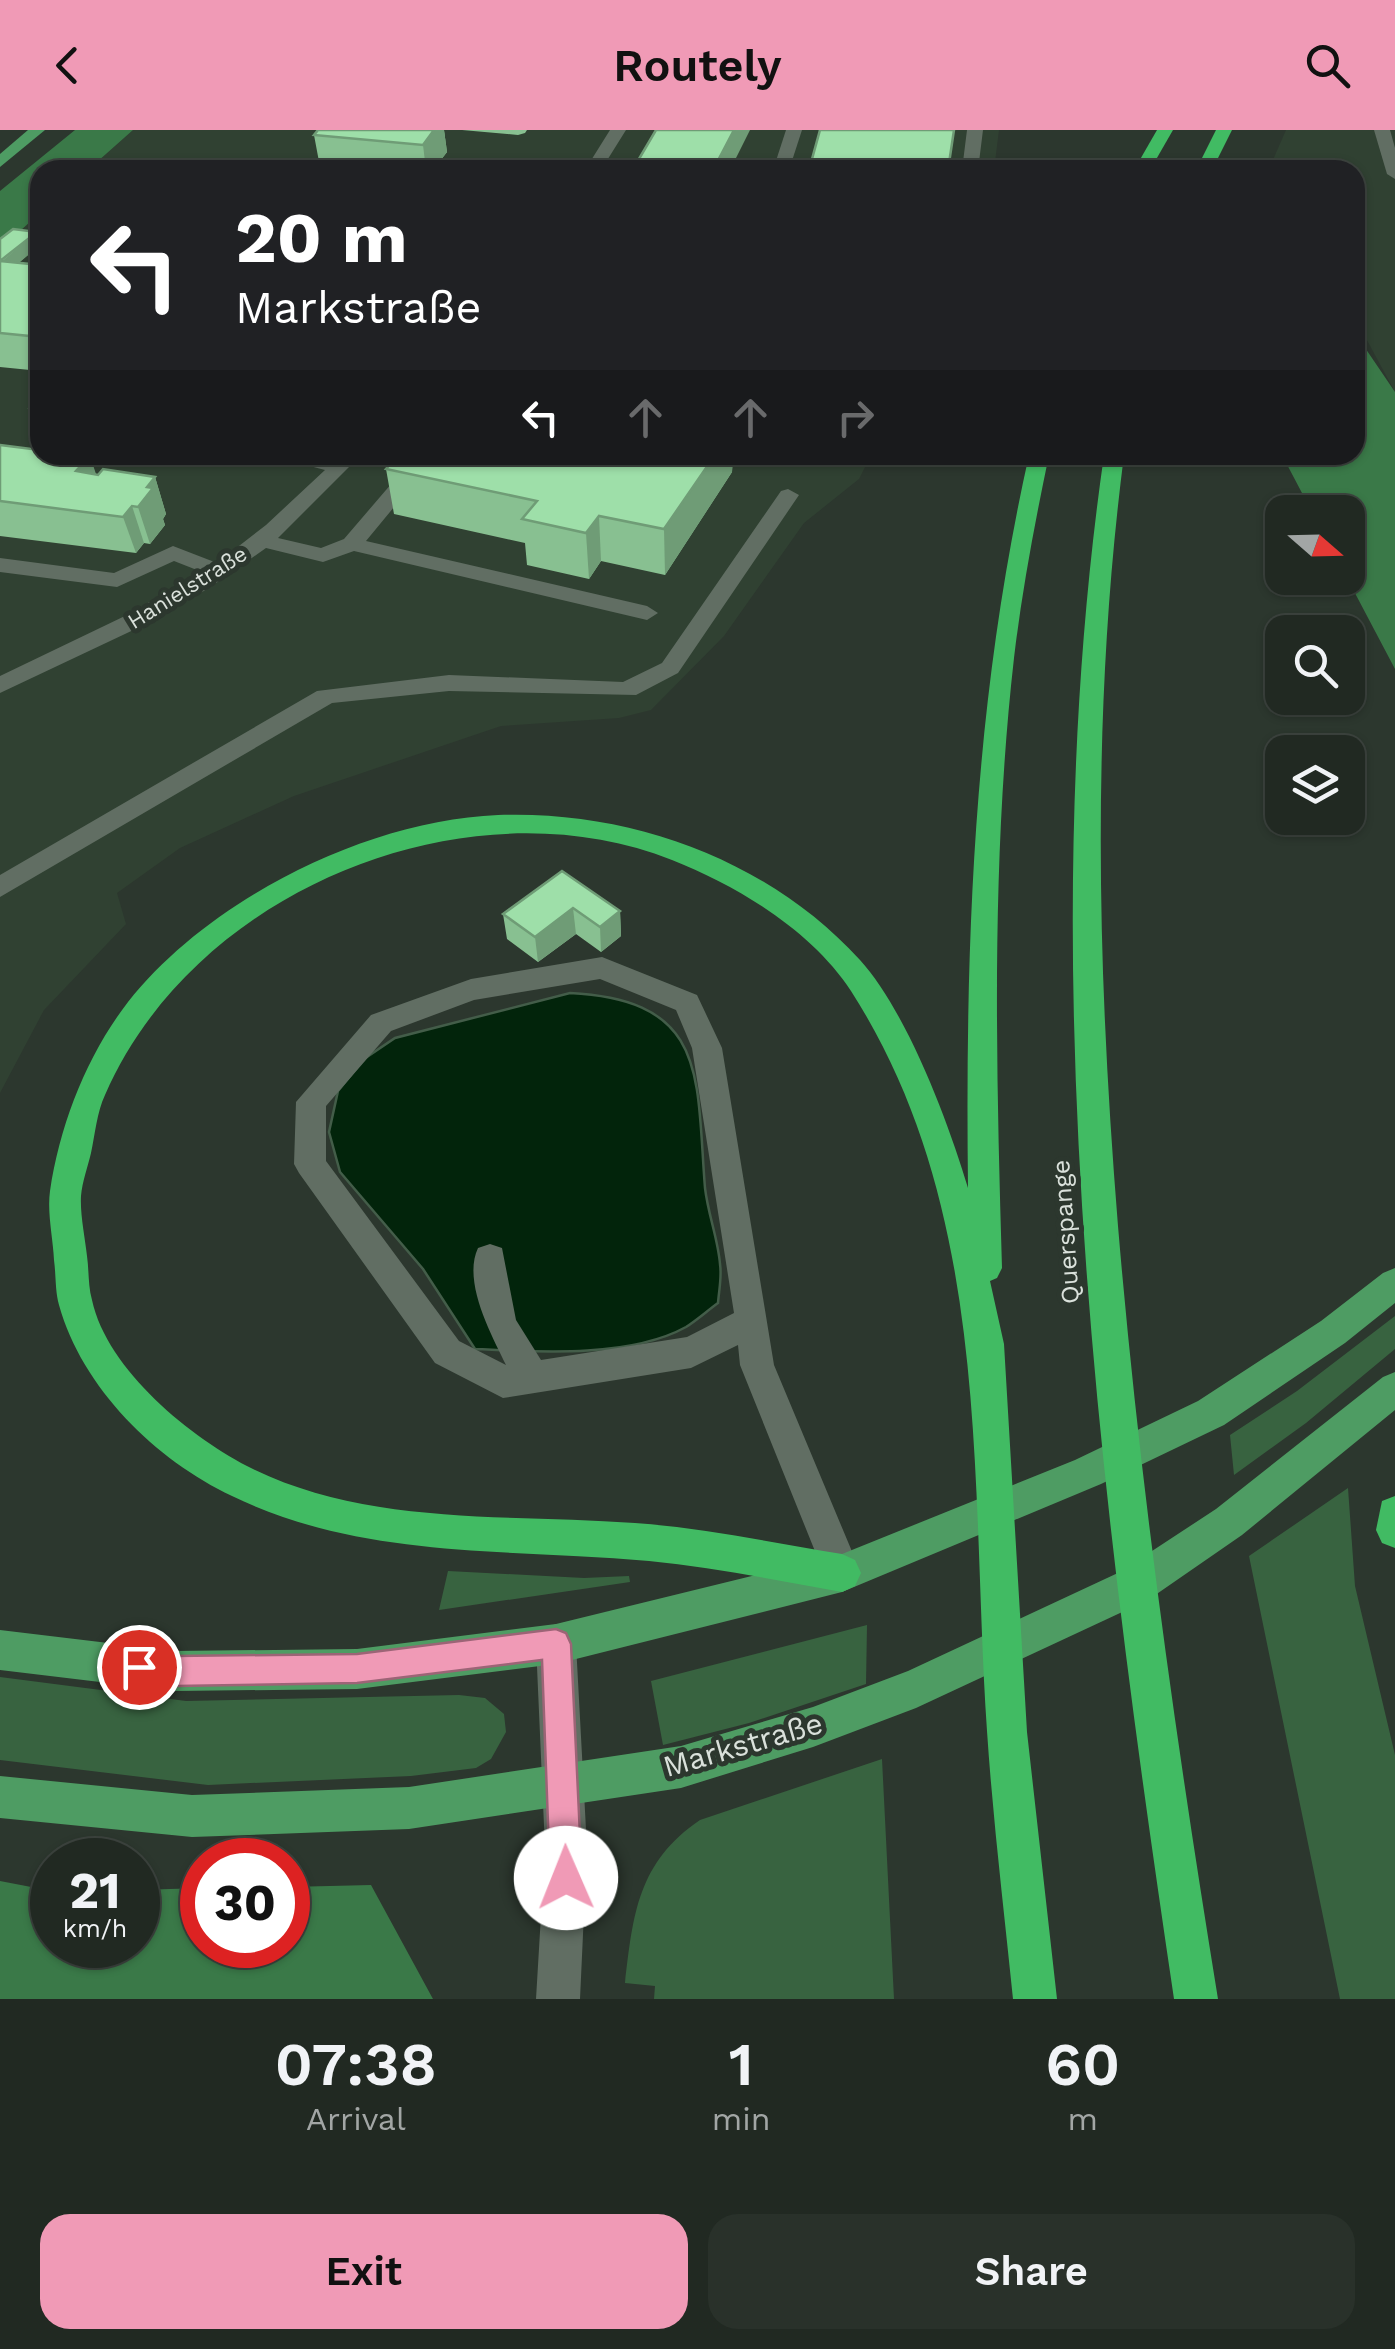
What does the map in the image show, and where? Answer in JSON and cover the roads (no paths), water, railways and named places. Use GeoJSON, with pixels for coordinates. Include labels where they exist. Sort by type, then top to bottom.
{"type":"FeatureCollection","features":[{"type":"Feature","properties":{"kind":"highway"},"geometry":{"type":"LineString","coordinates":[[1148,160],[1165,130]]}},
{"type":"Feature","properties":{"kind":"highway"},"geometry":{"type":"LineString","coordinates":[[1209,160],[1224,130]]}},
{"type":"Feature","properties":{"kind":"highway"},"geometry":{"type":"LineString","coordinates":[[1035,1999],[1007,1732],[988,1361],[982,1117],[986,844],[1007,635],[1037,465]]}},
{"type":"Feature","properties":{"kind":"highway","name":"Querspange"},"geometry":{"type":"LineString","coordinates":[[1113,465],[1091,627],[1083,862],[1090,1070],[1108,1305],[1145,1666],[1196,1999]]}},
{"type":"Feature","properties":{"kind":"highway"},"geometry":{"type":"LineString","coordinates":[[842,1573],[634,1541],[434,1534],[308,1508],[246,1485],[192,1454],[130,1399],[85,1333],[63,1268],[56,1201],[65,1137],[86,1076],[110,1032],[142,989],[180,950],[220,918],[278,885],[363,849],[443,829],[505,825],[593,828],[692,855],[762,889],[851,968],[892,1036],[928,1112],[958,1203],[988,1361]]}},
{"type":"Feature","properties":{"kind":"highway"},"geometry":{"type":"LineString","coordinates":[[1395,1514],[1395,1530]]}},
{"type":"Feature","properties":{"kind":"main road"},"geometry":{"type":"LineString","coordinates":[[0,162],[38,130]]}},
{"type":"Feature","properties":{"kind":"main road"},"geometry":{"type":"LineString","coordinates":[[0,1650],[175,1671],[357,1668],[556,1644],[842,1573],[1088,1472],[1211,1412],[1333,1332],[1395,1283]]}},
{"type":"Feature","properties":{"kind":"main road","name":"Markstraße"},"geometry":{"type":"LineString","coordinates":[[0,1797],[192,1816],[409,1808],[681,1767],[813,1727],[916,1688],[1134,1586],[1229,1522],[1395,1388]]}},
{"type":"Feature","properties":{"kind":"street"},"geometry":{"type":"LineString","coordinates":[[599,160],[618,130]]}},
{"type":"Feature","properties":{"kind":"street"},"geometry":{"type":"LineString","coordinates":[[784,160],[794,130]]}},
{"type":"Feature","properties":{"kind":"street"},"geometry":{"type":"LineString","coordinates":[[971,160],[975,130]]}},
{"type":"Feature","properties":{"kind":"street"},"geometry":{"type":"LineString","coordinates":[[1382,130],[1395,174]]}},
{"type":"Feature","properties":{"kind":"street","name":"Hanielstraße"},"geometry":{"type":"LineString","coordinates":[[0,685],[148,614],[218,572],[262,540],[341,465]]}},
{"type":"Feature","properties":{"kind":"street"},"geometry":{"type":"LineString","coordinates":[[262,540],[323,555],[352,544],[419,465]]}},
{"type":"Feature","properties":{"kind":"street"},"geometry":{"type":"LineString","coordinates":[[0,887],[326,696],[449,683],[627,690],[670,668],[788,495]]}},
{"type":"Feature","properties":{"kind":"street"},"geometry":{"type":"LineString","coordinates":[[352,544],[647,614]]}},
{"type":"Feature","properties":{"kind":"street"},"geometry":{"type":"LineString","coordinates":[[0,565],[117,580],[173,553],[218,572]]}},
{"type":"Feature","properties":{"kind":"street"},"geometry":{"type":"LineString","coordinates":[[752,1321],[691,1352],[504,1382],[447,1352],[310,1164],[311,1102],[381,1024],[471,990],[602,968],[686,1003],[707,1048],[752,1321],[758,1365],[842,1573]]}},
{"type":"Feature","properties":{"kind":"street"},"geometry":{"type":"LineString","coordinates":[[490,1258],[500,1323],[532,1377]]}},
{"type":"Feature","properties":{"kind":"street"},"geometry":{"type":"LineString","coordinates":[[556,1644],[566,1848],[558,1999]]}}]}
